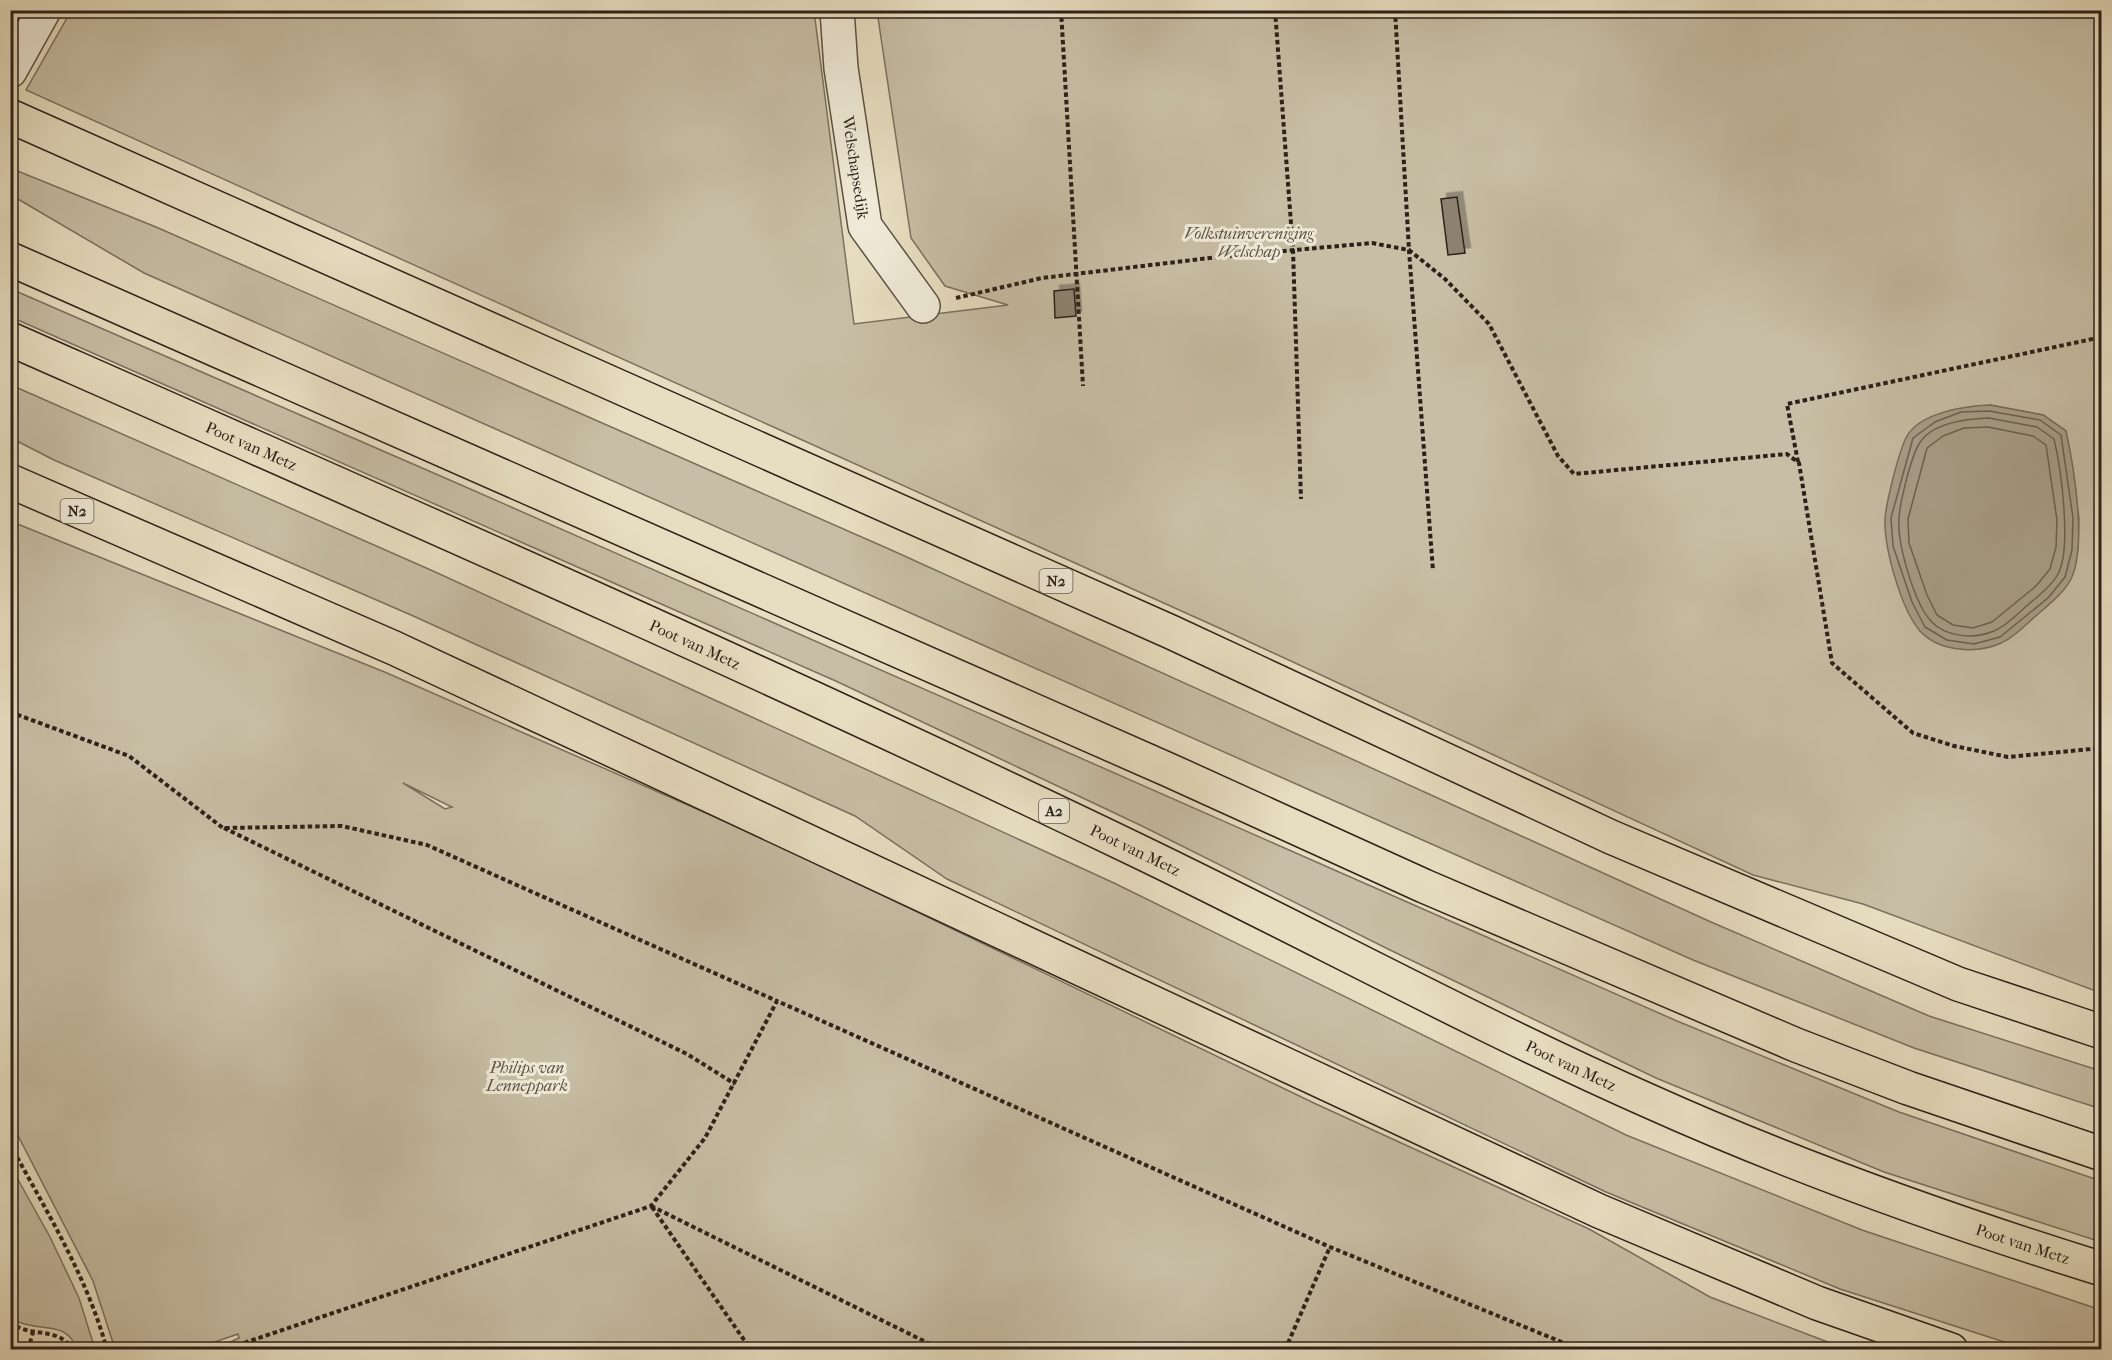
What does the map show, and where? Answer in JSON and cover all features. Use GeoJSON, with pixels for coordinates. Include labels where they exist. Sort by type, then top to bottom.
{"type":"FeatureCollection","features":[{"type":"Feature","properties":{"kind":"highway","name":"N2"},"geometry":{"type":"LineString","coordinates":[[13,117],[1171,632],[1622,841],[1958,984],[2102,1032]]}},
{"type":"Feature","properties":{"kind":"highway"},"geometry":{"type":"LineString","coordinates":[[10,259],[858,635],[1171,771],[1424,886],[1796,1046],[1908,1088],[2102,1154]]}},
{"type":"Feature","properties":{"kind":"highway","name":"Poot van Metz"},"geometry":{"type":"LineString","coordinates":[[10,339],[449,533],[1135,849],[1378,972],[1648,1101],[1876,1194],[2102,1269]]}},
{"type":"Feature","properties":{"kind":"highway","name":"N2"},"geometry":{"type":"LineString","coordinates":[[10,481],[394,648],[1599,1211],[1817,1303],[1951,1350]]}},
{"type":"Feature","properties":{"kind":"street"},"geometry":{"type":"LineString","coordinates":[[10,71],[44,10]]}},
{"type":"Feature","properties":{"kind":"street","name":"Welschapsedijk"},"geometry":{"type":"LineString","coordinates":[[837,10],[841,68],[865,226],[923,306]]}},
{"type":"Feature","properties":{"kind":"path"},"geometry":{"type":"LineString","coordinates":[[1061,10],[1083,386]]}},
{"type":"Feature","properties":{"kind":"path"},"geometry":{"type":"LineString","coordinates":[[1275,10],[1293,250],[1301,499]]}},
{"type":"Feature","properties":{"kind":"path"},"geometry":{"type":"LineString","coordinates":[[1395,10],[1409,250],[1433,571]]}},
{"type":"Feature","properties":{"kind":"path"},"geometry":{"type":"LineString","coordinates":[[923,306],[1042,278],[1372,243],[1409,250],[1445,279],[1489,324],[1558,456],[1575,474],[1787,454],[1799,463]]}},
{"type":"Feature","properties":{"kind":"path"},"geometry":{"type":"LineString","coordinates":[[2102,337],[1787,404],[1832,663],[1913,733],[1954,746],[2008,757],[2102,748]]}},
{"type":"Feature","properties":{"kind":"path"},"geometry":{"type":"LineString","coordinates":[[10,712],[129,756],[223,828],[687,1054],[735,1084]]}},
{"type":"Feature","properties":{"kind":"path"},"geometry":{"type":"LineString","coordinates":[[223,828],[342,826],[427,845],[1330,1247],[1581,1350]]}},
{"type":"Feature","properties":{"kind":"path"},"geometry":{"type":"LineString","coordinates":[[223,1350],[651,1206],[705,1138],[777,1001]]}},
{"type":"Feature","properties":{"kind":"path"},"geometry":{"type":"LineString","coordinates":[[10,1144],[77,1268],[100,1325],[106,1350]]}},
{"type":"Feature","properties":{"kind":"path"},"geometry":{"type":"LineString","coordinates":[[651,1206],[751,1350]]}},
{"type":"Feature","properties":{"kind":"path"},"geometry":{"type":"LineString","coordinates":[[651,1206],[942,1350]]}},
{"type":"Feature","properties":{"kind":"path"},"geometry":{"type":"LineString","coordinates":[[1285,1350],[1330,1247]]}},
{"type":"Feature","properties":{"kind":"path"},"geometry":{"type":"LineString","coordinates":[[10,1322],[17,1328],[33,1332],[51,1332],[68,1340],[73,1350]]}},
{"type":"Feature","properties":{"kind":"path"},"geometry":{"type":"LineString","coordinates":[[28,1350],[33,1332]]}},
{"type":"Feature","properties":{"kind":"green space","name":"Volkstuinvereniging Welschap"},"geometry":{"type":"Polygon","coordinates":[[[71,11],[814,11],[854,324],[1008,305],[945,286],[911,238],[877,11],[2101,11],[2101,993],[1863,904],[1753,875],[1228,632],[26,90],[71,11]],[[1990,405],[1895,576],[1920,631],[2078,550],[2079,518],[2066,431],[2043,415],[1990,405]]]}},
{"type":"Feature","properties":{"kind":"green space"},"geometry":{"type":"Polygon","coordinates":[[[10,168],[156,227],[889,549],[1711,922],[1929,1016],[2101,1071],[2101,1109],[1914,1048],[1693,960],[144,273],[11,195],[10,168]]]}},
{"type":"Feature","properties":{"kind":"green space"},"geometry":{"type":"Polygon","coordinates":[[[11,289],[1677,1021],[1899,1112],[2101,1181],[2101,1242],[1884,1172],[1656,1078],[1390,950],[1142,826],[838,682],[11,317],[11,289]]]}},
{"type":"Feature","properties":{"kind":"green space"},"geometry":{"type":"Polygon","coordinates":[[[11,385],[433,571],[1114,883],[1626,1135],[1862,1230],[2101,1310],[2101,1349],[2026,1349],[1840,1289],[1606,1192],[947,879],[855,816],[411,615],[54,460],[11,438],[11,385]]]}},
{"type":"Feature","properties":{"kind":"green space","name":"Philips van Lenneppark"},"geometry":{"type":"Polygon","coordinates":[[[10,521],[387,673],[772,842],[1316,1104],[1589,1229],[1710,1297],[1846,1349],[216,1349],[239,1338],[238,1334],[194,1349],[115,1349],[93,1281],[11,1122],[10,521]],[[403,783],[445,809],[452,807],[403,783]]]}},
{"type":"Feature","properties":{"kind":"green space"},"geometry":{"type":"Polygon","coordinates":[[[11,1167],[50,1237],[79,1298],[95,1349],[77,1349],[72,1339],[65,1333],[14,1320],[10,1309],[11,1167]]]}},
{"type":"Feature","properties":{"kind":"water"},"geometry":{"type":"Polygon","coordinates":[[[1990,405],[2043,415],[2066,431],[2079,527],[2076,565],[2068,584],[2056,598],[2006,641],[1981,649],[1959,649],[1928,638],[1920,631],[1906,608],[1887,546],[1886,511],[1900,453],[1907,436],[1914,428],[1922,421],[1945,412],[1990,405]]]}},
{"type":"Feature","properties":{"kind":"building"},"geometry":{"type":"Polygon","coordinates":[[[1457,197],[1465,253],[1448,255],[1441,199],[1457,197]]]}},
{"type":"Feature","properties":{"kind":"building"},"geometry":{"type":"Polygon","coordinates":[[[1074,289],[1076,316],[1055,318],[1054,291],[1074,289]]]}}]}
